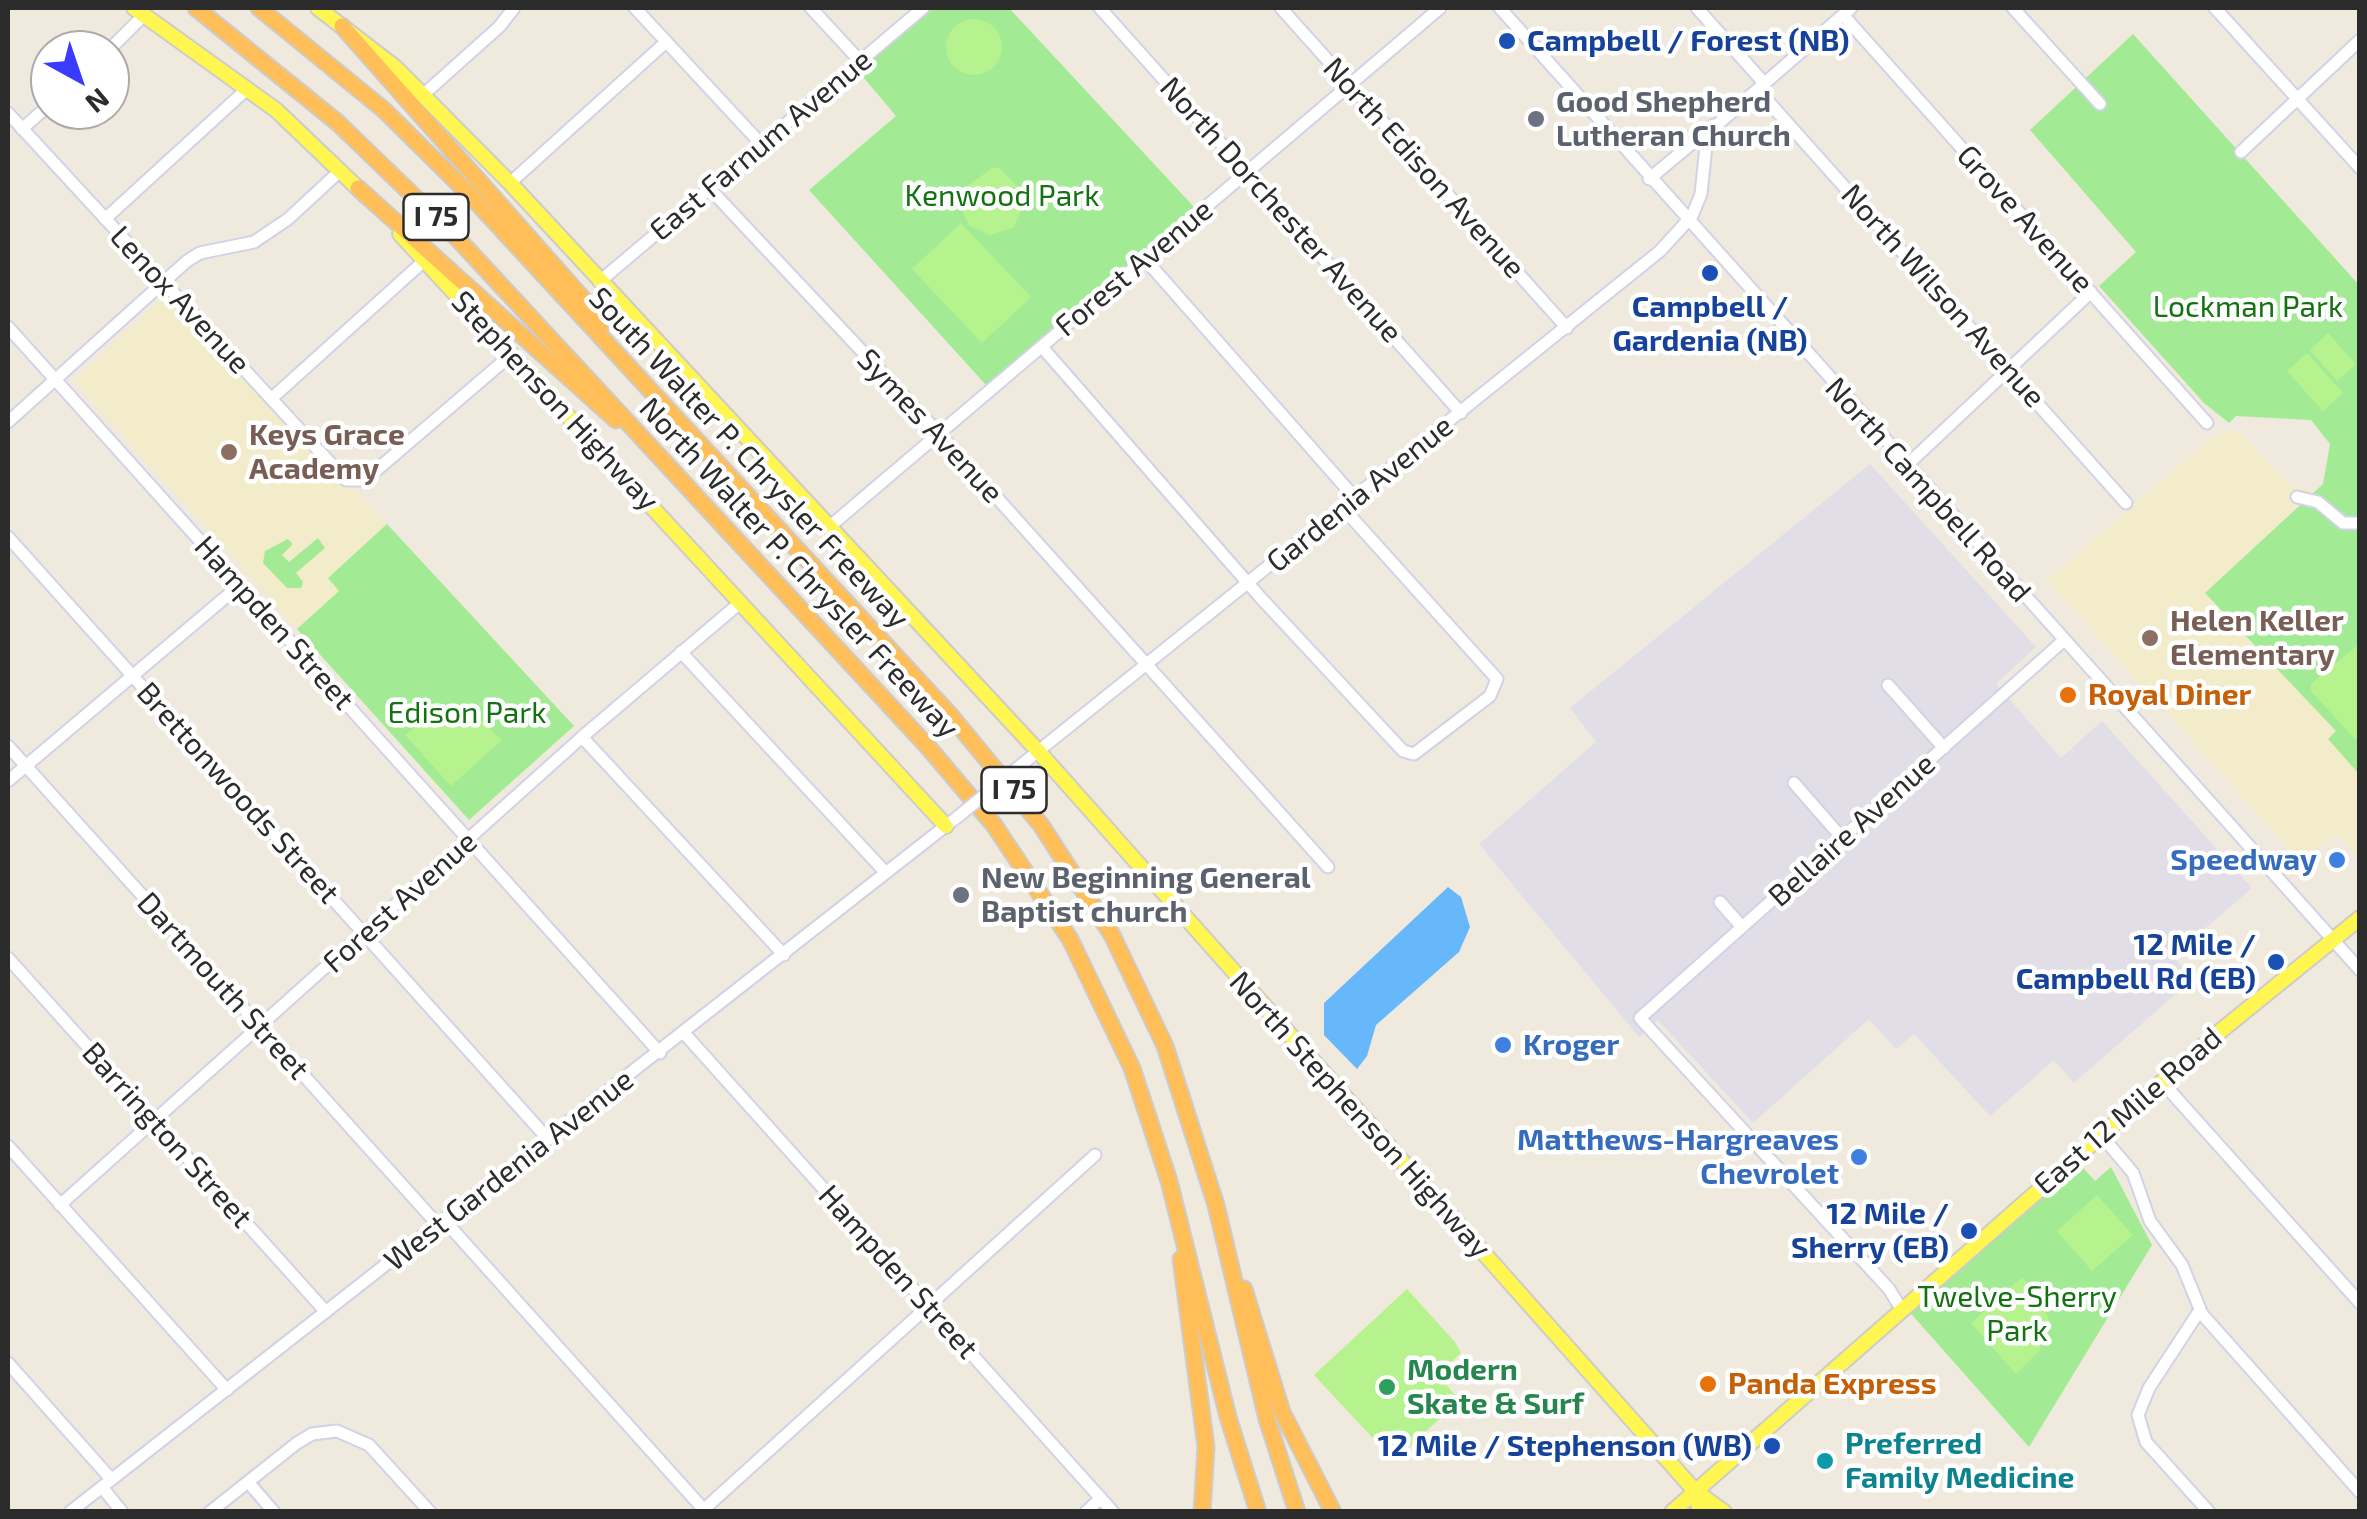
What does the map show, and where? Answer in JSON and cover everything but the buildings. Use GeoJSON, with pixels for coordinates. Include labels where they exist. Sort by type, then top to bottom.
{"type":"FeatureCollection","features":[{"type":"Feature","properties":{"kind":"highway","name":"North Walter P. Chrysler Freeway"},"geometry":{"type":"LineString","coordinates":[[196,8],[295,86],[409,190],[954,776],[1020,862],[1076,951],[1122,1044],[1152,1124],[1228,1417],[1258,1512]]}},
{"type":"Feature","properties":{"kind":"highway","name":"South Walter P. Chrysler Freeway"},"geometry":{"type":"LineString","coordinates":[[259,8],[420,143],[951,716],[1041,825],[1136,979],[1186,1104],[1216,1205],[1267,1419],[1296,1512]]}},
{"type":"Feature","properties":{"kind":"highway"},"geometry":{"type":"LineString","coordinates":[[333,14],[584,300],[614,354]]}},
{"type":"Feature","properties":{"kind":"highway"},"geometry":{"type":"LineString","coordinates":[[358,188],[596,404],[654,451]]}},
{"type":"Feature","properties":{"kind":"highway"},"geometry":{"type":"LineString","coordinates":[[1216,1205],[1282,1412],[1333,1512]]}},
{"type":"Feature","properties":{"kind":"highway"},"geometry":{"type":"LineString","coordinates":[[1178,1215],[1185,1310],[1206,1447],[1202,1512]]}},
{"type":"Feature","properties":{"kind":"main road","name":"Stephenson Highway"},"geometry":{"type":"LineString","coordinates":[[139,11],[246,89],[342,170],[950,822]]}},
{"type":"Feature","properties":{"kind":"main road","name":"North Stephenson Highway"},"geometry":{"type":"LineString","coordinates":[[333,14],[424,94],[510,183],[828,528],[1695,1490],[1724,1512]]}},
{"type":"Feature","properties":{"kind":"main road","name":"East 12 Mile Road"},"geometry":{"type":"LineString","coordinates":[[1672,1512],[2162,1082],[2360,918]]}},
{"type":"Feature","properties":{"kind":"main road","name":"North Stephenson Highway"},"geometry":{"type":"LineString","coordinates":[[1695,1490],[1700,1512]]}},
{"type":"Feature","properties":{"kind":"street"},"geometry":{"type":"LineString","coordinates":[[424,94],[499,27],[514,8]]}},
{"type":"Feature","properties":{"kind":"street"},"geometry":{"type":"LineString","coordinates":[[635,8],[762,146]]}},
{"type":"Feature","properties":{"kind":"street"},"geometry":{"type":"LineString","coordinates":[[812,8],[860,61]]}},
{"type":"Feature","properties":{"kind":"street","name":"East Farnum Avenue"},"geometry":{"type":"LineString","coordinates":[[600,282],[923,8]]}},
{"type":"Feature","properties":{"kind":"street","name":"North Dorchester Avenue"},"geometry":{"type":"LineString","coordinates":[[1100,8],[1461,413]]}},
{"type":"Feature","properties":{"kind":"street","name":"North Edison Avenue"},"geometry":{"type":"LineString","coordinates":[[1281,8],[1567,328]]}},
{"type":"Feature","properties":{"kind":"street","name":"Forest Avenue"},"geometry":{"type":"LineString","coordinates":[[828,528],[1440,8]]}},
{"type":"Feature","properties":{"kind":"street","name":"North Campbell Road"},"geometry":{"type":"LineString","coordinates":[[1500,8],[2360,970]]}},
{"type":"Feature","properties":{"kind":"street","name":"North Wilson Avenue"},"geometry":{"type":"LineString","coordinates":[[1697,8],[1761,87],[2126,504]]}},
{"type":"Feature","properties":{"kind":"street"},"geometry":{"type":"LineString","coordinates":[[2013,8],[2100,104]]}},
{"type":"Feature","properties":{"kind":"street"},"geometry":{"type":"LineString","coordinates":[[2215,8],[2360,168]]}},
{"type":"Feature","properties":{"kind":"street"},"geometry":{"type":"LineString","coordinates":[[1649,179],[1847,11]]}},
{"type":"Feature","properties":{"kind":"street","name":"Grove Avenue"},"geometry":{"type":"LineString","coordinates":[[1847,11],[2207,423]]}},
{"type":"Feature","properties":{"kind":"street"},"geometry":{"type":"LineString","coordinates":[[2241,152],[2360,40]]}},
{"type":"Feature","properties":{"kind":"street"},"geometry":{"type":"LineString","coordinates":[[510,183],[666,42]]}},
{"type":"Feature","properties":{"kind":"street"},"geometry":{"type":"LineString","coordinates":[[105,219],[246,89]]}},
{"type":"Feature","properties":{"kind":"street","name":"Lenox Avenue"},"geometry":{"type":"LineString","coordinates":[[8,113],[344,478],[365,480],[512,354]]}},
{"type":"Feature","properties":{"kind":"street"},"geometry":{"type":"LineString","coordinates":[[22,129],[30,122]]}},
{"type":"Feature","properties":{"kind":"street","name":"Gardenia Avenue"},"geometry":{"type":"LineString","coordinates":[[950,822],[1644,266],[1688,222],[1701,194],[1706,146],[1718,124]]}},
{"type":"Feature","properties":{"kind":"street"},"geometry":{"type":"LineString","coordinates":[[8,422],[162,282],[200,253],[254,242],[342,170]]}},
{"type":"Feature","properties":{"kind":"street","name":"Symes Avenue"},"geometry":{"type":"LineString","coordinates":[[710,189],[939,434],[1328,867]]}},
{"type":"Feature","properties":{"kind":"street"},"geometry":{"type":"LineString","coordinates":[[1145,259],[1356,498]]}},
{"type":"Feature","properties":{"kind":"street"},"geometry":{"type":"LineString","coordinates":[[270,398],[425,260]]}},
{"type":"Feature","properties":{"kind":"street"},"geometry":{"type":"LineString","coordinates":[[1906,466],[2091,292]]}},
{"type":"Feature","properties":{"kind":"street","name":"Hampden Street"},"geometry":{"type":"LineString","coordinates":[[8,327],[660,1052]]}},
{"type":"Feature","properties":{"kind":"street"},"geometry":{"type":"LineString","coordinates":[[1042,346],[1250,583],[1410,754],[1424,750],[1490,696],[1497,679],[1343,508]]}},
{"type":"Feature","properties":{"kind":"street"},"geometry":{"type":"LineString","coordinates":[[2297,497],[2318,502],[2342,523],[2360,523]]}},
{"type":"Feature","properties":{"kind":"street","name":"Brettonwoods Street"},"geometry":{"type":"LineString","coordinates":[[8,537],[548,1139]]}},
{"type":"Feature","properties":{"kind":"street"},"geometry":{"type":"LineString","coordinates":[[8,781],[240,585]]}},
{"type":"Feature","properties":{"kind":"street","name":"Forest Avenue"},"geometry":{"type":"LineString","coordinates":[[60,1205],[582,737],[741,602]]}},
{"type":"Feature","properties":{"kind":"street","name":"Bellaire Avenue"},"geometry":{"type":"LineString","coordinates":[[1902,1310],[1889,1289],[1640,1018],[2063,641]]}},
{"type":"Feature","properties":{"kind":"street"},"geometry":{"type":"LineString","coordinates":[[681,652],[886,873]]}},
{"type":"Feature","properties":{"kind":"street"},"geometry":{"type":"LineString","coordinates":[[1888,686],[1944,748]]}},
{"type":"Feature","properties":{"kind":"street"},"geometry":{"type":"LineString","coordinates":[[582,737],[784,955]]}},
{"type":"Feature","properties":{"kind":"street","name":"Dartmouth Street"},"geometry":{"type":"LineString","coordinates":[[8,746],[704,1511]]}},
{"type":"Feature","properties":{"kind":"street"},"geometry":{"type":"LineString","coordinates":[[1794,783],[1842,838]]}},
{"type":"Feature","properties":{"kind":"street","name":"West Gardenia Avenue"},"geometry":{"type":"LineString","coordinates":[[70,1512],[950,822]]}},
{"type":"Feature","properties":{"kind":"street"},"geometry":{"type":"LineString","coordinates":[[1720,902],[1742,927]]}},
{"type":"Feature","properties":{"kind":"street","name":"Barrington Street"},"geometry":{"type":"LineString","coordinates":[[8,958],[326,1312]]}},
{"type":"Feature","properties":{"kind":"street","name":"Hampden Street"},"geometry":{"type":"LineString","coordinates":[[684,1033],[1113,1512]]}},
{"type":"Feature","properties":{"kind":"street"},"geometry":{"type":"LineString","coordinates":[[2162,1082],[2360,1304]]}},
{"type":"Feature","properties":{"kind":"street"},"geometry":{"type":"LineString","coordinates":[[2101,1135],[2133,1173],[2150,1221],[2182,1265],[2200,1310],[2360,1492]]}},
{"type":"Feature","properties":{"kind":"street"},"geometry":{"type":"LineString","coordinates":[[8,1146],[226,1390]]}},
{"type":"Feature","properties":{"kind":"street"},"geometry":{"type":"LineString","coordinates":[[704,1511],[1095,1155]]}},
{"type":"Feature","properties":{"kind":"street"},"geometry":{"type":"LineString","coordinates":[[2200,1310],[2149,1388],[2138,1422],[2146,1442],[2209,1512]]}},
{"type":"Feature","properties":{"kind":"street"},"geometry":{"type":"LineString","coordinates":[[8,1363],[107,1483],[122,1512]]}},
{"type":"Feature","properties":{"kind":"street"},"geometry":{"type":"LineString","coordinates":[[210,1512],[312,1434],[338,1431],[370,1445],[430,1512]]}},
{"type":"Feature","properties":{"kind":"street"},"geometry":{"type":"LineString","coordinates":[[248,1482],[274,1512]]}},
{"type":"Feature","properties":{"kind":"street"},"geometry":{"type":"LineString","coordinates":[[1086,1512],[1101,1498]]}},
{"type":"Feature","properties":{"kind":"shaded area","name":"Keys Grace Academy"},"geometry":{"type":"Polygon","coordinates":[[[171,291],[387,524],[328,578],[340,591],[297,629],[73,380],[171,291]]]}},
{"type":"Feature","properties":{"kind":"shaded area"},"geometry":{"type":"Polygon","coordinates":[[[2232,430],[2244,436],[2288,484],[2314,491],[2205,593],[2337,731],[2329,739],[2359,774],[2359,858],[2337,834],[2290,869],[2290,850],[2047,580],[2214,436],[2232,430]]]}},
{"type":"Feature","properties":{"kind":"shaded area"},"geometry":{"type":"Polygon","coordinates":[[[1870,464],[2036,647],[1996,684],[2061,758],[2102,721],[2252,888],[2173,956],[2193,979],[2074,1083],[2054,1060],[1990,1116],[1914,1034],[1896,1049],[1869,1019],[1753,1123],[1658,1020],[1639,1037],[1479,844],[1596,742],[1570,708],[1870,464]]]}},
{"type":"Feature","properties":{"kind":"green space","name":"Kenwood Park"},"geometry":{"type":"Polygon","coordinates":[[[932,8],[1009,8],[1195,208],[986,385],[809,190],[896,116],[858,71],[932,8]]]}},
{"type":"Feature","properties":{"kind":"green space"},"geometry":{"type":"Polygon","coordinates":[[[974,19],[994,27],[1002,47],[994,67],[974,75],[954,67],[946,47],[954,27],[974,19]]]}},
{"type":"Feature","properties":{"kind":"green space","name":"Lockman Park"},"geometry":{"type":"Polygon","coordinates":[[[2133,34],[2359,285],[2359,774],[2328,739],[2336,731],[2205,593],[2323,484],[2330,444],[2311,420],[2236,416],[2229,423],[2204,403],[2099,286],[2136,252],[2030,130],[2133,34]]]}},
{"type":"Feature","properties":{"kind":"green space"},"geometry":{"type":"Polygon","coordinates":[[[992,168],[999,168],[1018,187],[1025,201],[1014,227],[990,235],[970,226],[963,212],[969,185],[992,168]]]}},
{"type":"Feature","properties":{"kind":"green space"},"geometry":{"type":"Polygon","coordinates":[[[961,223],[1031,297],[982,343],[912,269],[961,223]]]}},
{"type":"Feature","properties":{"kind":"green space"},"geometry":{"type":"Polygon","coordinates":[[[2328,333],[2356,364],[2337,381],[2310,350],[2328,333]]]}},
{"type":"Feature","properties":{"kind":"green space"},"geometry":{"type":"Polygon","coordinates":[[[2307,353],[2343,393],[2323,411],[2287,371],[2307,353]]]}},
{"type":"Feature","properties":{"kind":"green space","name":"Edison Park"},"geometry":{"type":"Polygon","coordinates":[[[387,524],[574,726],[469,820],[297,629],[339,591],[328,578],[387,524]]]}},
{"type":"Feature","properties":{"kind":"green space"},"geometry":{"type":"Polygon","coordinates":[[[318,538],[325,548],[296,573],[303,582],[301,588],[287,588],[263,563],[265,551],[288,539],[293,544],[282,555],[289,562],[318,538]]]}},
{"type":"Feature","properties":{"kind":"green space"},"geometry":{"type":"Polygon","coordinates":[[[2359,644],[2360,736],[2356,740],[2311,691],[2311,684],[2359,644]]]}},
{"type":"Feature","properties":{"kind":"green space"},"geometry":{"type":"Polygon","coordinates":[[[448,708],[478,717],[502,740],[451,786],[405,735],[431,714],[448,708]]]}},
{"type":"Feature","properties":{"kind":"green space","name":"Twelve-Sherry Park"},"geometry":{"type":"Polygon","coordinates":[[[2075,1159],[2095,1181],[2111,1167],[2152,1245],[2029,1447],[1906,1308],[2075,1159]]]}},
{"type":"Feature","properties":{"kind":"green space"},"geometry":{"type":"Polygon","coordinates":[[[2097,1195],[2133,1235],[2092,1271],[2057,1231],[2097,1195]]]}},
{"type":"Feature","properties":{"kind":"green space"},"geometry":{"type":"Polygon","coordinates":[[[2022,1277],[2043,1304],[2049,1321],[2039,1351],[2016,1374],[1971,1323],[2022,1277]]]}},
{"type":"Feature","properties":{"kind":"green space","name":"Modern Skate & Surf"},"geometry":{"type":"Polygon","coordinates":[[[1407,1289],[1461,1353],[1437,1375],[1460,1400],[1394,1461],[1314,1375],[1407,1289]]]}},
{"type":"Feature","properties":{"kind":"water"},"geometry":{"type":"Polygon","coordinates":[[[1448,887],[1461,897],[1470,927],[1459,952],[1376,1025],[1367,1056],[1357,1069],[1324,1035],[1324,1003],[1448,887]]]}},
{"type":"Feature","properties":{"kind":"place","name":"Campbell / Forest (NB)"},"geometry":{"type":"Point","coordinates":[1507,41]}},
{"type":"Feature","properties":{"kind":"place","name":"Good Shepherd Lutheran Church"},"geometry":{"type":"Point","coordinates":[1536,119]}},
{"type":"Feature","properties":{"kind":"place","name":"Campbell / Gardenia (NB)"},"geometry":{"type":"Point","coordinates":[1710,273]}},
{"type":"Feature","properties":{"kind":"place","name":"Keys Grace Academy"},"geometry":{"type":"Point","coordinates":[229,452]}},
{"type":"Feature","properties":{"kind":"place","name":"Helen Keller Elementary"},"geometry":{"type":"Point","coordinates":[2150,638]}},
{"type":"Feature","properties":{"kind":"place","name":"Royal Diner"},"geometry":{"type":"Point","coordinates":[2068,695]}},
{"type":"Feature","properties":{"kind":"place","name":"Speedway"},"geometry":{"type":"Point","coordinates":[2337,860]}},
{"type":"Feature","properties":{"kind":"place","name":"New Beginning General Baptist church"},"geometry":{"type":"Point","coordinates":[961,895]}},
{"type":"Feature","properties":{"kind":"place","name":"12 Mile / Campbell Rd (EB)"},"geometry":{"type":"Point","coordinates":[2276,962]}},
{"type":"Feature","properties":{"kind":"place","name":"Kroger"},"geometry":{"type":"Point","coordinates":[1503,1045]}},
{"type":"Feature","properties":{"kind":"place","name":"Matthews-Hargreaves Chevrolet"},"geometry":{"type":"Point","coordinates":[1859,1157]}},
{"type":"Feature","properties":{"kind":"place","name":"12 Mile / Sherry (EB)"},"geometry":{"type":"Point","coordinates":[1969,1231]}},
{"type":"Feature","properties":{"kind":"place","name":"Panda Express"},"geometry":{"type":"Point","coordinates":[1708,1384]}},
{"type":"Feature","properties":{"kind":"place","name":"Modern Skate & Surf"},"geometry":{"type":"Point","coordinates":[1387,1387]}},
{"type":"Feature","properties":{"kind":"place","name":"12 Mile / Stephenson (WB)"},"geometry":{"type":"Point","coordinates":[1772,1446]}},
{"type":"Feature","properties":{"kind":"place","name":"Preferred Family Medicine"},"geometry":{"type":"Point","coordinates":[1825,1461]}}]}
